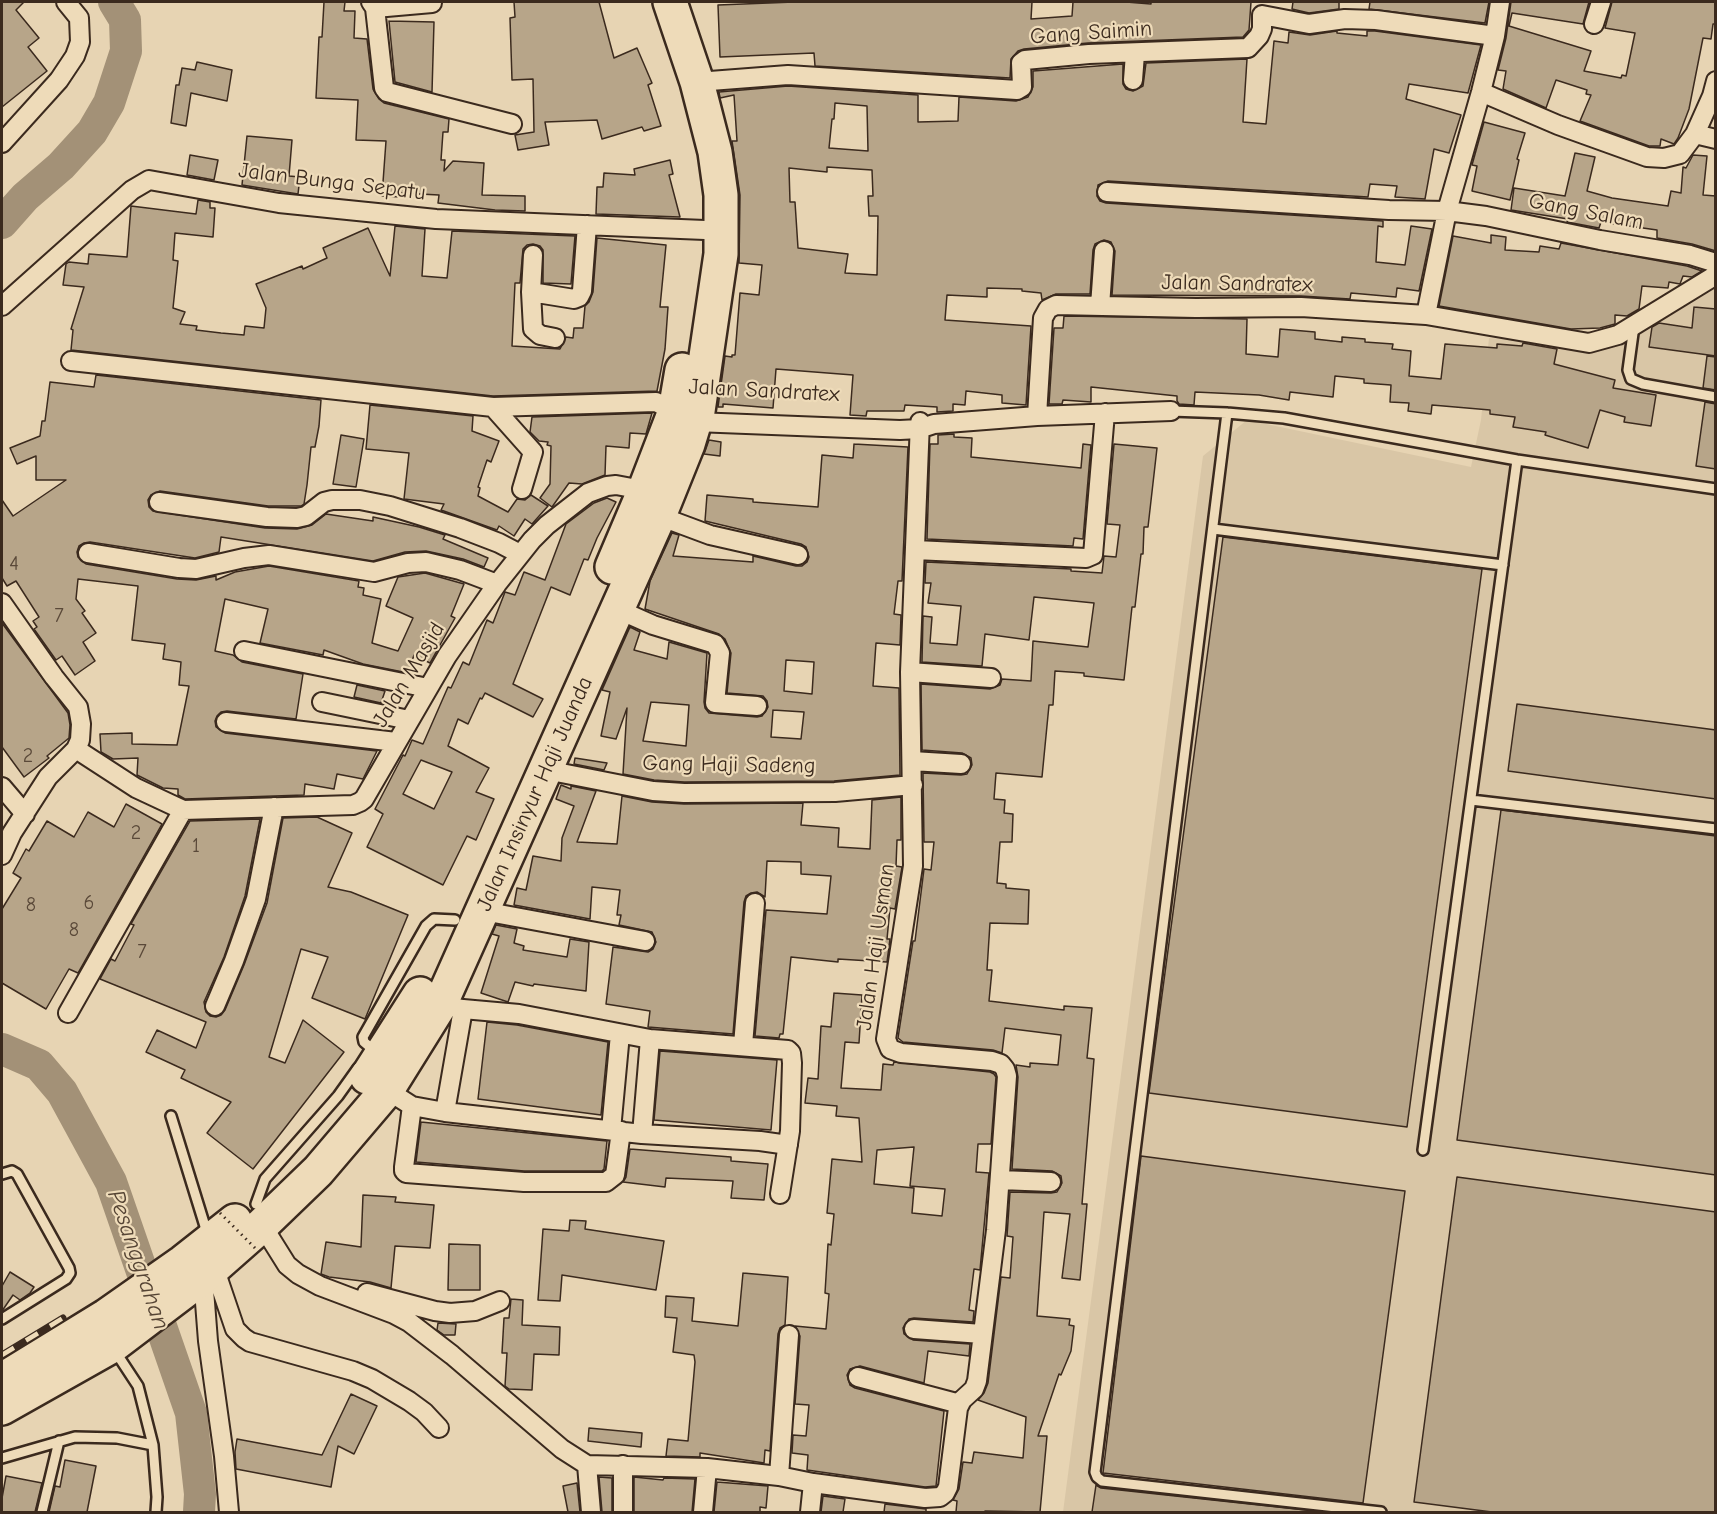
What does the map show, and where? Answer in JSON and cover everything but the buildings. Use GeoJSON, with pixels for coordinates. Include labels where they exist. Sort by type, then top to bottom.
{"type":"FeatureCollection","features":[{"type":"Feature","properties":{"kind":"highway","name":"Jalan Insinyur Haji Juanda"},"geometry":{"type":"LineString","coordinates":[[651,2],[701,179],[705,230],[689,415]]}},
{"type":"Feature","properties":{"kind":"highway","name":"Jalan Insinyur Haji Juanda"},"geometry":{"type":"LineString","coordinates":[[2,1408],[113,1334],[204,1257],[258,1226],[300,1161],[388,1080],[452,1007],[469,915],[544,726],[651,505],[689,415],[721,254],[722,211],[715,152],[697,82],[670,2]]}},
{"type":"Feature","properties":{"kind":"highway","name":"Jalan Insinyur Haji Juanda"},"geometry":{"type":"LineString","coordinates":[[388,1080],[417,1000],[469,915],[546,770],[617,609],[651,505]]}},
{"type":"Feature","properties":{"kind":"highway","name":"Jalan Insinyur Haji Juanda"},"geometry":{"type":"LineString","coordinates":[[2,1380],[113,1334]]}},
{"type":"Feature","properties":{"kind":"street"},"geometry":{"type":"LineString","coordinates":[[2,143],[59,80],[75,56],[80,42],[79,18],[66,2]]}},
{"type":"Feature","properties":{"kind":"street"},"geometry":{"type":"LineString","coordinates":[[1426,315],[1447,211],[1481,92],[1495,36],[1500,2]]}},
{"type":"Feature","properties":{"kind":"street"},"geometry":{"type":"LineString","coordinates":[[1594,24],[1601,2]]}},
{"type":"Feature","properties":{"kind":"street"},"geometry":{"type":"LineString","coordinates":[[432,3],[373,5],[384,88],[387,92],[512,124]]}},
{"type":"Feature","properties":{"kind":"street","name":"Gang Saimin"},"geometry":{"type":"LineString","coordinates":[[697,82],[788,75],[1017,90],[1022,87],[1021,63],[1025,60],[1089,54],[1248,48],[1262,29],[1262,8],[1302,23],[1356,18],[1495,36]]}},
{"type":"Feature","properties":{"kind":"street"},"geometry":{"type":"LineString","coordinates":[[1133,80],[1135,54]]}},
{"type":"Feature","properties":{"kind":"street"},"geometry":{"type":"LineString","coordinates":[[1481,92],[1558,125],[1647,157],[1664,158],[1680,154],[1695,134],[1712,96],[1716,81]]}},
{"type":"Feature","properties":{"kind":"street"},"geometry":{"type":"LineString","coordinates":[[1695,134],[1716,139]]}},
{"type":"Feature","properties":{"kind":"street","name":"Jalan Bunga Sepatu"},"geometry":{"type":"LineString","coordinates":[[2,306],[132,190],[148,180],[279,203],[414,217],[705,230]]}},
{"type":"Feature","properties":{"kind":"street","name":"Gang Salam"},"geometry":{"type":"LineString","coordinates":[[1107,192],[1389,210],[1447,211],[1486,216],[1600,240],[1690,255],[1716,263]]}},
{"type":"Feature","properties":{"kind":"street"},"geometry":{"type":"LineString","coordinates":[[531,292],[579,297],[582,291],[587,225]]}},
{"type":"Feature","properties":{"kind":"street"},"geometry":{"type":"LineString","coordinates":[[1100,306],[1104,251]]}},
{"type":"Feature","properties":{"kind":"street"},"geometry":{"type":"LineString","coordinates":[[533,255],[531,292],[533,328],[540,335],[555,338]]}},
{"type":"Feature","properties":{"kind":"street","name":"Jalan Sandratex"},"geometry":{"type":"LineString","coordinates":[[1036,416],[1043,318],[1045,313],[1056,305],[1196,308],[1301,307],[1426,315],[1589,343],[1609,339],[1634,326],[1716,275]]}},
{"type":"Feature","properties":{"kind":"street","name":"Jalan Sandratex"},"geometry":{"type":"LineString","coordinates":[[71,361],[493,407],[656,402],[689,415],[925,425],[1036,416],[1171,411]]}},
{"type":"Feature","properties":{"kind":"street"},"geometry":{"type":"LineString","coordinates":[[493,407],[533,452],[534,455],[522,489]]}},
{"type":"Feature","properties":{"kind":"street"},"geometry":{"type":"LineString","coordinates":[[915,550],[1086,558],[1093,555],[1105,413]]}},
{"type":"Feature","properties":{"kind":"street","name":"Jalan Haji Usman"},"geometry":{"type":"LineString","coordinates":[[813,1483],[925,1498],[944,1495],[948,1487],[960,1404],[977,1383],[996,1230],[1007,1076],[1003,1066],[992,1061],[901,1053],[890,1048],[886,1043],[913,866],[910,672],[915,550],[925,425]]}},
{"type":"Feature","properties":{"kind":"street","name":"Jalan Masjid"},"geometry":{"type":"LineString","coordinates":[[183,810],[353,805],[360,802],[453,647],[497,584],[520,554],[547,525],[588,493],[616,485],[633,488],[651,505],[710,535],[798,555]]}},
{"type":"Feature","properties":{"kind":"street"},"geometry":{"type":"LineString","coordinates":[[159,502],[267,517],[297,518],[306,516],[324,502],[360,500],[390,506],[460,528],[520,554]]}},
{"type":"Feature","properties":{"kind":"street"},"geometry":{"type":"LineString","coordinates":[[88,553],[179,568],[196,568],[269,555],[374,572],[408,563],[426,562],[460,570],[497,584]]}},
{"type":"Feature","properties":{"kind":"street"},"geometry":{"type":"LineString","coordinates":[[2,603],[78,707],[81,716],[81,732],[76,749],[48,777],[25,814],[7,836],[2,855]]}},
{"type":"Feature","properties":{"kind":"street"},"geometry":{"type":"LineString","coordinates":[[617,609],[653,625],[715,644],[720,653],[715,703],[757,706]]}},
{"type":"Feature","properties":{"kind":"street"},"geometry":{"type":"LineString","coordinates":[[244,651],[428,688]]}},
{"type":"Feature","properties":{"kind":"street"},"geometry":{"type":"LineString","coordinates":[[910,672],[991,678]]}},
{"type":"Feature","properties":{"kind":"street"},"geometry":{"type":"LineString","coordinates":[[322,702],[409,720]]}},
{"type":"Feature","properties":{"kind":"street"},"geometry":{"type":"LineString","coordinates":[[226,722],[396,742]]}},
{"type":"Feature","properties":{"kind":"street"},"geometry":{"type":"LineString","coordinates":[[68,1012],[183,810],[136,788],[76,749]]}},
{"type":"Feature","properties":{"kind":"street"},"geometry":{"type":"LineString","coordinates":[[912,761],[961,764]]}},
{"type":"Feature","properties":{"kind":"street","name":"Gang Haji Sadeng"},"geometry":{"type":"LineString","coordinates":[[546,770],[653,791],[684,793],[835,792],[913,785]]}},
{"type":"Feature","properties":{"kind":"street"},"geometry":{"type":"LineString","coordinates":[[2,787],[25,814]]}},
{"type":"Feature","properties":{"kind":"street"},"geometry":{"type":"LineString","coordinates":[[215,1006],[256,899],[274,807]]}},
{"type":"Feature","properties":{"kind":"street"},"geometry":{"type":"LineString","coordinates":[[743,1045],[755,903]]}},
{"type":"Feature","properties":{"kind":"street"},"geometry":{"type":"LineString","coordinates":[[469,915],[645,941]]}},
{"type":"Feature","properties":{"kind":"street"},"geometry":{"type":"LineString","coordinates":[[445,1112],[452,1007],[519,1014],[650,1039],[782,1048],[791,1053],[788,1145],[780,1194]]}},
{"type":"Feature","properties":{"kind":"street"},"geometry":{"type":"LineString","coordinates":[[388,1080],[406,1173],[524,1182],[606,1182],[615,1175],[620,1034]]}},
{"type":"Feature","properties":{"kind":"street"},"geometry":{"type":"LineString","coordinates":[[642,1134],[650,1039]]}},
{"type":"Feature","properties":{"kind":"street"},"geometry":{"type":"LineString","coordinates":[[388,1080],[445,1112],[642,1134],[760,1141],[788,1145]]}},
{"type":"Feature","properties":{"kind":"street"},"geometry":{"type":"LineString","coordinates":[[1000,1180],[1051,1182]]}},
{"type":"Feature","properties":{"kind":"street"},"geometry":{"type":"LineString","coordinates":[[258,1226],[287,1265],[298,1275],[409,1322],[452,1355],[562,1449],[587,1465],[707,1468],[779,1476],[813,1483],[810,1512]]}},
{"type":"Feature","properties":{"kind":"street"},"geometry":{"type":"LineString","coordinates":[[204,1257],[235,1329],[244,1338],[250,1342],[353,1371],[372,1379],[409,1401],[424,1412],[439,1428]]}},
{"type":"Feature","properties":{"kind":"street"},"geometry":{"type":"LineString","coordinates":[[204,1257],[208,1341],[224,1456],[229,1512]]}},
{"type":"Feature","properties":{"kind":"street"},"geometry":{"type":"LineString","coordinates":[[298,1275],[450,1313],[475,1311],[500,1301]]}},
{"type":"Feature","properties":{"kind":"street"},"geometry":{"type":"LineString","coordinates":[[914,1329],[982,1334]]}},
{"type":"Feature","properties":{"kind":"street"},"geometry":{"type":"LineString","coordinates":[[779,1476],[789,1335]]}},
{"type":"Feature","properties":{"kind":"street"},"geometry":{"type":"LineString","coordinates":[[858,1377],[960,1404]]}},
{"type":"Feature","properties":{"kind":"street"},"geometry":{"type":"LineString","coordinates":[[587,1465],[591,1512]]}},
{"type":"Feature","properties":{"kind":"street"},"geometry":{"type":"LineString","coordinates":[[622,1512],[623,1465]]}},
{"type":"Feature","properties":{"kind":"street"},"geometry":{"type":"LineString","coordinates":[[703,1512],[707,1468]]}},
{"type":"Feature","properties":{"kind":"lane"},"geometry":{"type":"LineString","coordinates":[[1634,326],[1628,370],[1631,379],[1643,384],[1716,397]]}},
{"type":"Feature","properties":{"kind":"lane","name":"Jalan Sandratex"},"geometry":{"type":"LineString","coordinates":[[1171,411],[1227,412],[1284,418],[1517,460],[1716,489]]}},
{"type":"Feature","properties":{"kind":"lane"},"geometry":{"type":"LineString","coordinates":[[1227,412],[1095,1472],[1102,1481],[1381,1512]]}},
{"type":"Feature","properties":{"kind":"lane"},"geometry":{"type":"LineString","coordinates":[[1423,1150],[1517,460]]}},
{"type":"Feature","properties":{"kind":"lane"},"geometry":{"type":"LineString","coordinates":[[1213,529],[1503,565]]}},
{"type":"Feature","properties":{"kind":"lane"},"geometry":{"type":"LineString","coordinates":[[1471,800],[1716,829]]}},
{"type":"Feature","properties":{"kind":"lane"},"geometry":{"type":"LineString","coordinates":[[171,1116],[205,1228],[204,1257]]}},
{"type":"Feature","properties":{"kind":"lane"},"geometry":{"type":"LineString","coordinates":[[2,1174],[12,1171],[17,1174],[70,1273],[66,1279],[2,1319]]}},
{"type":"Feature","properties":{"kind":"lane"},"geometry":{"type":"LineString","coordinates":[[113,1334],[138,1386],[153,1445],[158,1497],[156,1512]]}},
{"type":"Feature","properties":{"kind":"lane"},"geometry":{"type":"LineString","coordinates":[[2,1458],[75,1437],[117,1438],[153,1445]]}},
{"type":"Feature","properties":{"kind":"lane"},"geometry":{"type":"LineString","coordinates":[[42,1512],[59,1441]]}},
{"type":"Feature","properties":{"kind":"path"},"geometry":{"type":"LineString","coordinates":[[204,1257],[258,1226]]}},
{"type":"Feature","properties":{"kind":"shaded area"},"geometry":{"type":"Polygon","coordinates":[[[1715,283],[1715,1512],[1063,1512],[1203,456],[1247,420],[1471,467],[1481,420],[1489,338],[1591,346],[1715,283]]]}},
{"type":"Feature","properties":{"kind":"waterway","name":"Pesanggrahan"},"geometry":{"type":"LineString","coordinates":[[2,223],[25,197],[61,166],[92,132],[109,103],[126,51],[125,20],[114,2]]}},
{"type":"Feature","properties":{"kind":"waterway","name":"Pesanggrahan"},"geometry":{"type":"LineString","coordinates":[[2,1049],[39,1065],[62,1092],[111,1182],[191,1413],[200,1494],[199,1512]]}},
{"type":"Feature","properties":{"kind":"railway"},"geometry":{"type":"LineString","coordinates":[[2,1355],[63,1318]]}}]}
